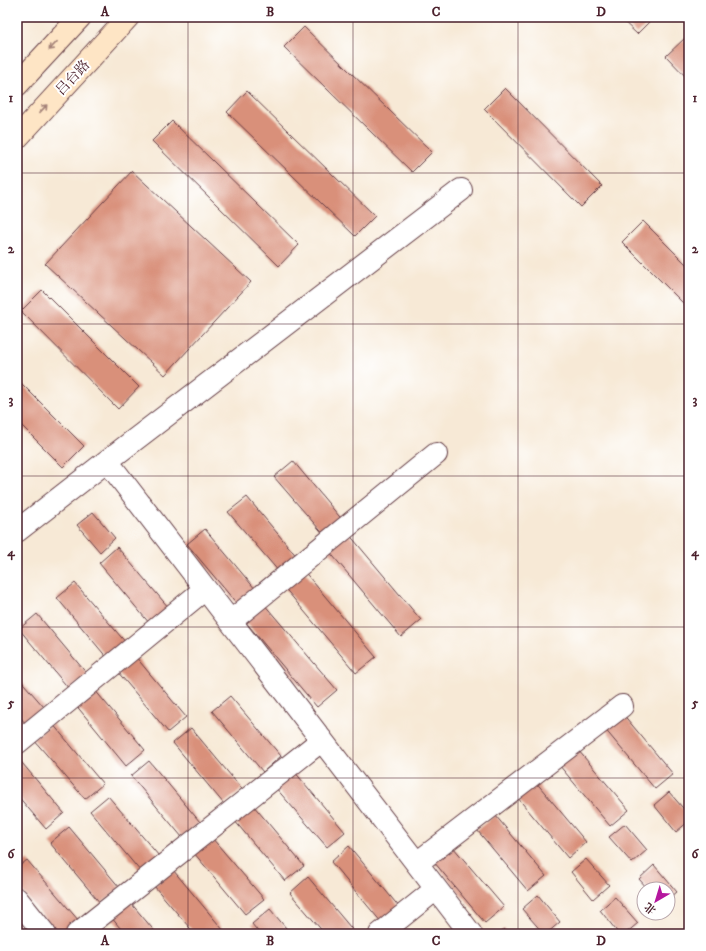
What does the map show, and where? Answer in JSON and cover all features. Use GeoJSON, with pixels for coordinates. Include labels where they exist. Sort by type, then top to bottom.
{"type":"FeatureCollection","features":[{"type":"Feature","properties":{"kind":"main road"},"geometry":{"type":"LineString","coordinates":[[17,85],[80,17]]}},
{"type":"Feature","properties":{"kind":"main road","name":"吕台路"},"geometry":{"type":"LineString","coordinates":[[17,138],[128,17]]}},
{"type":"Feature","properties":{"kind":"street"},"geometry":{"type":"LineString","coordinates":[[17,531],[461,190]]}},
{"type":"Feature","properties":{"kind":"street"},"geometry":{"type":"LineString","coordinates":[[231,621],[436,454]]}},
{"type":"Feature","properties":{"kind":"street"},"geometry":{"type":"LineString","coordinates":[[107,461],[471,934]]}},
{"type":"Feature","properties":{"kind":"street"},"geometry":{"type":"LineString","coordinates":[[17,743],[205,589]]}},
{"type":"Feature","properties":{"kind":"street"},"geometry":{"type":"LineString","coordinates":[[417,863],[622,706]]}},
{"type":"Feature","properties":{"kind":"street"},"geometry":{"type":"LineString","coordinates":[[78,934],[322,740]]}},
{"type":"Feature","properties":{"kind":"street"},"geometry":{"type":"LineString","coordinates":[[380,934],[436,889]]}},
{"type":"Feature","properties":{"kind":"street"},"geometry":{"type":"LineString","coordinates":[[17,899],[44,934]]}},
{"type":"Feature","properties":{"kind":"building"},"geometry":{"type":"Polygon","coordinates":[[[619,17],[654,17],[637,34],[619,17]]]}},
{"type":"Feature","properties":{"kind":"building"},"geometry":{"type":"Polygon","coordinates":[[[304,27],[432,152],[412,172],[284,47],[304,27]]]}},
{"type":"Feature","properties":{"kind":"building"},"geometry":{"type":"Polygon","coordinates":[[[685,38],[689,42],[689,80],[666,56],[685,38]]]}},
{"type":"Feature","properties":{"kind":"building"},"geometry":{"type":"Polygon","coordinates":[[[505,88],[602,186],[581,207],[484,109],[505,88]]]}},
{"type":"Feature","properties":{"kind":"building"},"geometry":{"type":"Polygon","coordinates":[[[247,91],[375,216],[355,236],[227,112],[247,91]]]}},
{"type":"Feature","properties":{"kind":"building"},"geometry":{"type":"Polygon","coordinates":[[[172,121],[299,245],[279,266],[152,141],[172,121]]]}},
{"type":"Feature","properties":{"kind":"building"},"geometry":{"type":"Polygon","coordinates":[[[132,171],[251,282],[165,375],[45,264],[132,171]]]}},
{"type":"Feature","properties":{"kind":"building"},"geometry":{"type":"Polygon","coordinates":[[[643,221],[689,267],[689,309],[622,242],[643,221]]]}},
{"type":"Feature","properties":{"kind":"building"},"geometry":{"type":"Polygon","coordinates":[[[42,290],[139,387],[118,409],[21,311],[42,290]]]}},
{"type":"Feature","properties":{"kind":"building"},"geometry":{"type":"Polygon","coordinates":[[[17,379],[84,446],[63,467],[17,421],[17,379]]]}},
{"type":"Feature","properties":{"kind":"building"},"geometry":{"type":"Polygon","coordinates":[[[293,461],[344,522],[326,537],[274,477],[293,461]]]}},
{"type":"Feature","properties":{"kind":"building"},"geometry":{"type":"Polygon","coordinates":[[[247,497],[298,558],[280,573],[228,512],[247,497]]]}},
{"type":"Feature","properties":{"kind":"building"},"geometry":{"type":"Polygon","coordinates":[[[93,512],[115,538],[100,552],[77,525],[93,512]]]}},
{"type":"Feature","properties":{"kind":"building"},"geometry":{"type":"Polygon","coordinates":[[[205,529],[256,590],[238,605],[187,544],[205,529]]]}},
{"type":"Feature","properties":{"kind":"building"},"geometry":{"type":"Polygon","coordinates":[[[348,533],[421,620],[401,637],[328,550],[348,533]]]}},
{"type":"Feature","properties":{"kind":"building"},"geometry":{"type":"Polygon","coordinates":[[[117,547],[169,608],[150,624],[99,563],[117,547]]]}},
{"type":"Feature","properties":{"kind":"building"},"geometry":{"type":"Polygon","coordinates":[[[303,570],[376,657],[356,673],[283,586],[303,570]]]}},
{"type":"Feature","properties":{"kind":"building"},"geometry":{"type":"Polygon","coordinates":[[[75,583],[127,644],[108,659],[57,598],[75,583]]]}},
{"type":"Feature","properties":{"kind":"building"},"geometry":{"type":"Polygon","coordinates":[[[263,603],[337,690],[317,707],[244,620],[263,603]]]}},
{"type":"Feature","properties":{"kind":"building"},"geometry":{"type":"Polygon","coordinates":[[[37,614],[88,675],[70,690],[19,629],[37,614]]]}},
{"type":"Feature","properties":{"kind":"building"},"geometry":{"type":"Polygon","coordinates":[[[135,656],[186,717],[168,732],[117,671],[135,656]]]}},
{"type":"Feature","properties":{"kind":"building"},"geometry":{"type":"Polygon","coordinates":[[[17,676],[44,707],[25,723],[17,713],[17,676]]]}},
{"type":"Feature","properties":{"kind":"building"},"geometry":{"type":"Polygon","coordinates":[[[94,689],[145,750],[126,766],[75,704],[94,689]]]}},
{"type":"Feature","properties":{"kind":"building"},"geometry":{"type":"Polygon","coordinates":[[[230,696],[281,756],[263,772],[212,711],[230,696]]]}},
{"type":"Feature","properties":{"kind":"building"},"geometry":{"type":"Polygon","coordinates":[[[622,713],[673,774],[655,789],[604,728],[622,713]]]}},
{"type":"Feature","properties":{"kind":"building"},"geometry":{"type":"Polygon","coordinates":[[[52,723],[103,784],[85,799],[33,739],[52,723]]]}},
{"type":"Feature","properties":{"kind":"building"},"geometry":{"type":"Polygon","coordinates":[[[191,728],[242,789],[224,804],[173,743],[191,728]]]}},
{"type":"Feature","properties":{"kind":"building"},"geometry":{"type":"Polygon","coordinates":[[[578,750],[629,810],[610,826],[559,765],[578,750]]]}},
{"type":"Feature","properties":{"kind":"building"},"geometry":{"type":"Polygon","coordinates":[[[17,757],[64,813],[46,829],[17,795],[17,757]]]}},
{"type":"Feature","properties":{"kind":"building"},"geometry":{"type":"Polygon","coordinates":[[[149,761],[200,822],[182,837],[131,776],[149,761]]]}},
{"type":"Feature","properties":{"kind":"building"},"geometry":{"type":"Polygon","coordinates":[[[294,771],[345,832],[327,847],[275,787],[294,771]]]}},
{"type":"Feature","properties":{"kind":"building"},"geometry":{"type":"Polygon","coordinates":[[[535,781],[586,842],[568,858],[517,797],[535,781]]]}},
{"type":"Feature","properties":{"kind":"building"},"geometry":{"type":"Polygon","coordinates":[[[669,792],[689,815],[689,821],[676,832],[654,805],[669,792]]]}},
{"type":"Feature","properties":{"kind":"building"},"geometry":{"type":"Polygon","coordinates":[[[108,796],[159,856],[141,872],[90,811],[108,796]]]}},
{"type":"Feature","properties":{"kind":"building"},"geometry":{"type":"Polygon","coordinates":[[[253,805],[304,866],[285,881],[234,820],[253,805]]]}},
{"type":"Feature","properties":{"kind":"building"},"geometry":{"type":"Polygon","coordinates":[[[495,815],[546,876],[528,891],[477,830],[495,815]]]}},
{"type":"Feature","properties":{"kind":"building"},"geometry":{"type":"Polygon","coordinates":[[[625,824],[647,850],[632,863],[609,837],[625,824]]]}},
{"type":"Feature","properties":{"kind":"building"},"geometry":{"type":"Polygon","coordinates":[[[69,827],[120,888],[101,904],[50,843],[69,827]]]}},
{"type":"Feature","properties":{"kind":"building"},"geometry":{"type":"Polygon","coordinates":[[[212,838],[264,899],[245,914],[194,853],[212,838]]]}},
{"type":"Feature","properties":{"kind":"building"},"geometry":{"type":"Polygon","coordinates":[[[349,846],[400,908],[382,923],[331,862],[349,846]]]}},
{"type":"Feature","properties":{"kind":"building"},"geometry":{"type":"Polygon","coordinates":[[[453,847],[504,907],[485,923],[434,862],[453,847]]]}},
{"type":"Feature","properties":{"kind":"building"},"geometry":{"type":"Polygon","coordinates":[[[586,859],[609,885],[593,899],[571,872],[586,859]]]}},
{"type":"Feature","properties":{"kind":"building"},"geometry":{"type":"Polygon","coordinates":[[[27,860],[79,921],[63,934],[58,934],[17,885],[17,868],[27,860]]]}},
{"type":"Feature","properties":{"kind":"building"},"geometry":{"type":"Polygon","coordinates":[[[654,865],[668,881],[641,881],[639,879],[654,865]]]}},
{"type":"Feature","properties":{"kind":"building"},"geometry":{"type":"Polygon","coordinates":[[[173,870],[224,931],[221,934],[195,934],[154,886],[173,870]]]}},
{"type":"Feature","properties":{"kind":"building"},"geometry":{"type":"Polygon","coordinates":[[[308,877],[356,934],[325,934],[290,893],[308,877]]]}},
{"type":"Feature","properties":{"kind":"building"},"geometry":{"type":"Polygon","coordinates":[[[538,895],[560,922],[546,934],[544,934],[522,909],[538,895]]]}},
{"type":"Feature","properties":{"kind":"building"},"geometry":{"type":"Polygon","coordinates":[[[615,897],[638,923],[625,934],[619,934],[600,910],[615,897]]]}},
{"type":"Feature","properties":{"kind":"building"},"geometry":{"type":"Polygon","coordinates":[[[130,902],[157,934],[125,934],[111,917],[130,902]]]}},
{"type":"Feature","properties":{"kind":"building"},"geometry":{"type":"Polygon","coordinates":[[[270,909],[291,934],[260,934],[252,924],[270,909]]]}},
{"type":"Feature","properties":{"kind":"building"},"geometry":{"type":"Polygon","coordinates":[[[504,929],[509,934],[498,934],[504,929]]]}}]}
